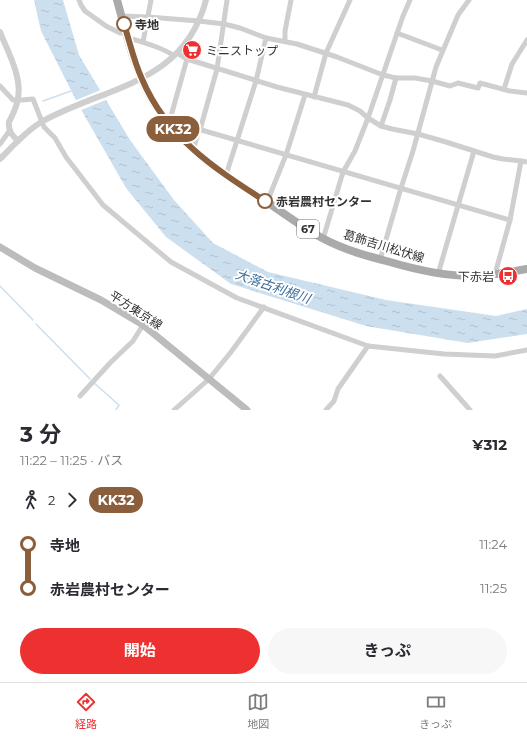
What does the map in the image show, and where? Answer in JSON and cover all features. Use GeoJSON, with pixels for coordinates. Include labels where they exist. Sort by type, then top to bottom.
{"type":"FeatureCollection","features":[{"type":"Feature","properties":{"kind":"main road","name":"葛飾吉川松伏線"},"geometry":{"type":"LineString","coordinates":[[118,0],[141,79],[155,106],[193,150],[226,175],[323,238],[346,249],[380,260],[438,274],[474,276],[527,269]]}},
{"type":"Feature","properties":{"kind":"main road","name":"平方東京線"},"geometry":{"type":"LineString","coordinates":[[0,247],[35,268],[101,300],[128,315],[143,325],[246,410]]}},
{"type":"Feature","properties":{"kind":"street"},"geometry":{"type":"LineString","coordinates":[[79,0],[85,11],[106,26],[120,33],[187,59],[256,81],[348,105],[360,111],[381,126],[418,134],[493,157],[527,162]]}},
{"type":"Feature","properties":{"kind":"street"},"geometry":{"type":"LineString","coordinates":[[143,42],[151,0]]}},
{"type":"Feature","properties":{"kind":"street"},"geometry":{"type":"LineString","coordinates":[[0,159],[18,141],[42,122],[141,79],[155,71],[176,55],[199,21],[206,0]]}},
{"type":"Feature","properties":{"kind":"street"},"geometry":{"type":"LineString","coordinates":[[193,150],[217,69],[227,0]]}},
{"type":"Feature","properties":{"kind":"street"},"geometry":{"type":"LineString","coordinates":[[284,0],[290,1],[285,41]]}},
{"type":"Feature","properties":{"kind":"street"},"geometry":{"type":"LineString","coordinates":[[314,97],[326,53],[350,0]]}},
{"type":"Feature","properties":{"kind":"street"},"geometry":{"type":"LineString","coordinates":[[323,238],[343,172],[355,150],[368,118],[403,16],[410,0]]}},
{"type":"Feature","properties":{"kind":"street"},"geometry":{"type":"LineString","coordinates":[[380,260],[401,188],[414,151],[436,67],[458,15],[469,0]]}},
{"type":"Feature","properties":{"kind":"street"},"geometry":{"type":"LineString","coordinates":[[122,16],[224,24],[240,28],[266,38],[285,41],[326,53],[383,75],[396,78],[415,78],[450,86],[458,83],[478,88],[480,82],[510,91],[527,93]]}},
{"type":"Feature","properties":{"kind":"street"},"geometry":{"type":"LineString","coordinates":[[0,32],[16,74],[19,92],[18,100],[9,122],[10,130],[18,141]]}},
{"type":"Feature","properties":{"kind":"street"},"geometry":{"type":"LineString","coordinates":[[398,33],[442,50]]}},
{"type":"Feature","properties":{"kind":"street"},"geometry":{"type":"LineString","coordinates":[[226,175],[256,81],[266,38]]}},
{"type":"Feature","properties":{"kind":"street"},"geometry":{"type":"LineString","coordinates":[[504,89],[512,64],[527,40]]}},
{"type":"Feature","properties":{"kind":"street"},"geometry":{"type":"LineString","coordinates":[[166,120],[171,116],[187,59]]}},
{"type":"Feature","properties":{"kind":"street"},"geometry":{"type":"LineString","coordinates":[[381,126],[396,78]]}},
{"type":"Feature","properties":{"kind":"street"},"geometry":{"type":"LineString","coordinates":[[0,86],[13,100],[33,99],[44,127],[55,138],[66,157],[103,205],[171,262],[237,298],[368,346],[444,354],[495,356],[527,350]]}},
{"type":"Feature","properties":{"kind":"street"},"geometry":{"type":"LineString","coordinates":[[268,202],[286,155],[305,95]]}},
{"type":"Feature","properties":{"kind":"street"},"geometry":{"type":"LineString","coordinates":[[166,120],[510,220]]}},
{"type":"Feature","properties":{"kind":"street"},"geometry":{"type":"LineString","coordinates":[[0,144],[10,130]]}},
{"type":"Feature","properties":{"kind":"street"},"geometry":{"type":"LineString","coordinates":[[438,274],[457,204],[474,151]]}},
{"type":"Feature","properties":{"kind":"street"},"geometry":{"type":"LineString","coordinates":[[495,274],[510,220],[521,161]]}},
{"type":"Feature","properties":{"kind":"street"},"geometry":{"type":"LineString","coordinates":[[174,410],[209,379],[264,307]]}},
{"type":"Feature","properties":{"kind":"street"},"geometry":{"type":"LineString","coordinates":[[80,396],[110,362],[133,341],[143,325]]}},
{"type":"Feature","properties":{"kind":"street"},"geometry":{"type":"LineString","coordinates":[[326,410],[334,401],[338,389],[368,346]]}},
{"type":"Feature","properties":{"kind":"street"},"geometry":{"type":"LineString","coordinates":[[440,376],[470,410]]}},
{"type":"Feature","properties":{"kind":"water","name":"大落古利根川"},"geometry":{"type":"Polygon","coordinates":[[[34,0],[63,0],[79,55],[130,140],[174,200],[213,243],[268,272],[386,300],[496,316],[527,309],[527,334],[468,343],[366,326],[231,284],[166,237],[126,188],[79,106],[41,31],[34,0]]]}},
{"type":"Feature","properties":{"kind":"pier"},"geometry":{"type":"Polygon","coordinates":[[[103,89],[108,99],[79,111],[74,101],[103,89]]]}},
{"type":"Feature","properties":{"kind":"waterway"},"geometry":{"type":"LineString","coordinates":[[43,101],[71,91]]}},
{"type":"Feature","properties":{"kind":"waterway"},"geometry":{"type":"LineString","coordinates":[[0,286],[33,320]]}},
{"type":"Feature","properties":{"kind":"waterway"},"geometry":{"type":"LineString","coordinates":[[36,324],[90,379]]}},
{"type":"Feature","properties":{"kind":"waterway"},"geometry":{"type":"LineString","coordinates":[[94,383],[119,405],[116,410]]}},
{"type":"Feature","properties":{"kind":"bus line","name":"KK32"},"geometry":{"type":"LineString","coordinates":[[124,24],[141,79],[155,106],[171,127],[199,156],[265,201]]}},
{"type":"Feature","properties":{"kind":"place","name":"寺地"},"geometry":{"type":"Point","coordinates":[124,24]}},
{"type":"Feature","properties":{"kind":"place","name":"ミニストップ"},"geometry":{"type":"Point","coordinates":[192,50]}},
{"type":"Feature","properties":{"kind":"place","name":"赤岩農村センター"},"geometry":{"type":"Point","coordinates":[265,201]}},
{"type":"Feature","properties":{"kind":"place","name":"下赤岩"},"geometry":{"type":"Point","coordinates":[508,276]}}]}
